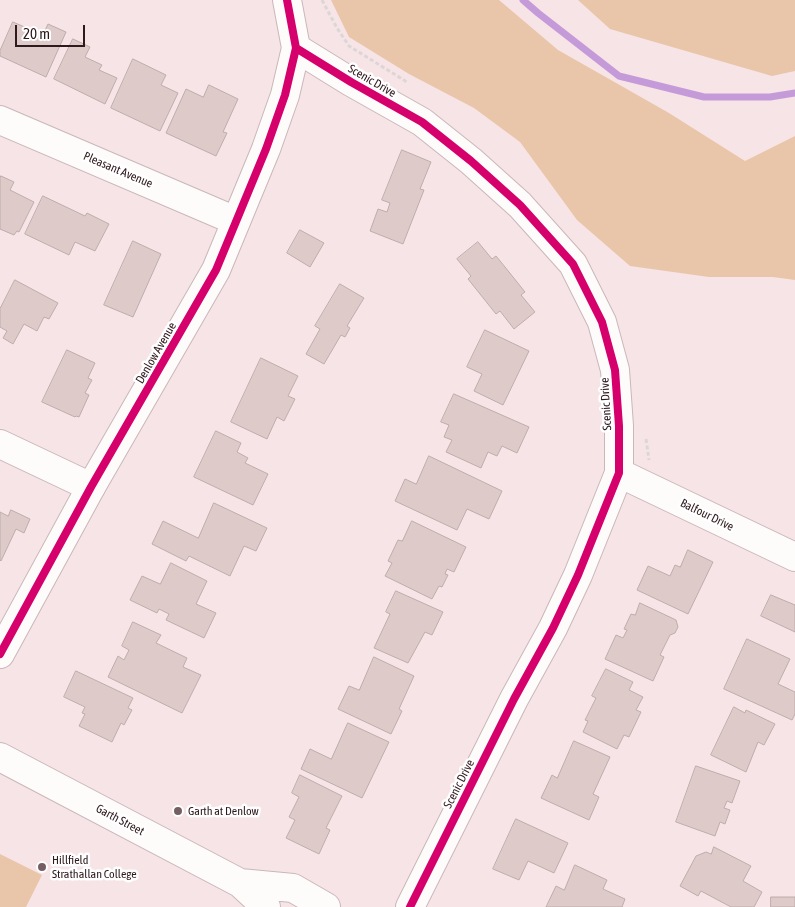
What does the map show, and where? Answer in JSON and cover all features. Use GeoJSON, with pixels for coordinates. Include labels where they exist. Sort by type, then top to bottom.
{"type":"FeatureCollection","features":[{"type":"Feature","properties":{"kind":"street"},"geometry":{"type":"LineString","coordinates":[[287,0],[296,48]]}},
{"type":"Feature","properties":{"kind":"street","name":"Denlow Avenue"},"geometry":{"type":"LineString","coordinates":[[0,654],[91,487],[216,270],[266,149],[285,95],[296,48]]}},
{"type":"Feature","properties":{"kind":"street","name":"Scenic Drive"},"geometry":{"type":"LineString","coordinates":[[296,48],[422,122],[471,161],[520,205],[573,264],[602,322],[615,370],[619,426],[619,473],[578,575],[554,628],[514,699],[410,907]]}},
{"type":"Feature","properties":{"kind":"street","name":"Pleasant Avenue"},"geometry":{"type":"LineString","coordinates":[[0,120],[236,220]]}},
{"type":"Feature","properties":{"kind":"street"},"geometry":{"type":"LineString","coordinates":[[0,444],[91,487]]}},
{"type":"Feature","properties":{"kind":"street","name":"Balfour Drive"},"geometry":{"type":"LineString","coordinates":[[619,473],[795,557]]}},
{"type":"Feature","properties":{"kind":"street","name":"Garth Street"},"geometry":{"type":"LineString","coordinates":[[0,758],[240,883],[266,907]]}},
{"type":"Feature","properties":{"kind":"street","name":"Garth Street"},"geometry":{"type":"LineString","coordinates":[[240,883],[293,888],[326,907]]}},
{"type":"Feature","properties":{"kind":"shaded area"},"geometry":{"type":"Polygon","coordinates":[[[331,0],[499,0],[558,50],[669,113],[745,161],[795,136],[795,280],[773,277],[709,277],[630,266],[577,220],[520,142],[474,108],[409,74],[349,37],[331,0]]]}},
{"type":"Feature","properties":{"kind":"shaded area"},"geometry":{"type":"Polygon","coordinates":[[[578,0],[795,0],[795,71],[772,76],[610,29],[578,0]]]}},
{"type":"Feature","properties":{"kind":"shaded area"},"geometry":{"type":"Polygon","coordinates":[[[0,854],[42,875],[26,907],[0,907],[0,854]]]}},
{"type":"Feature","properties":{"kind":"building"},"geometry":{"type":"Polygon","coordinates":[[[13,22],[43,35],[48,24],[66,32],[46,77],[0,56],[0,51],[13,22]]]}},
{"type":"Feature","properties":{"kind":"building"},"geometry":{"type":"Polygon","coordinates":[[[73,39],[90,47],[85,57],[102,65],[99,70],[117,78],[105,104],[54,79],[73,39]]]}},
{"type":"Feature","properties":{"kind":"building"},"geometry":{"type":"Polygon","coordinates":[[[133,59],[166,75],[161,85],[178,93],[160,131],[111,108],[133,59]]]}},
{"type":"Feature","properties":{"kind":"building"},"geometry":{"type":"Polygon","coordinates":[[[209,85],[238,99],[223,132],[227,133],[216,156],[166,133],[186,89],[203,97],[209,85]]]}},
{"type":"Feature","properties":{"kind":"building"},"geometry":{"type":"Polygon","coordinates":[[[402,150],[431,162],[420,189],[424,190],[403,244],[370,231],[378,209],[387,212],[390,203],[382,200],[402,150]]]}},
{"type":"Feature","properties":{"kind":"building"},"geometry":{"type":"Polygon","coordinates":[[[1,176],[14,182],[10,190],[34,202],[19,232],[17,231],[14,235],[0,229],[1,176]]]}},
{"type":"Feature","properties":{"kind":"building"},"geometry":{"type":"Polygon","coordinates":[[[43,196],[85,216],[87,213],[109,224],[95,251],[75,242],[69,255],[25,234],[43,196]]]}},
{"type":"Feature","properties":{"kind":"building"},"geometry":{"type":"Polygon","coordinates":[[[300,230],[324,243],[310,267],[287,253],[300,230]]]}},
{"type":"Feature","properties":{"kind":"building"},"geometry":{"type":"Polygon","coordinates":[[[133,241],[161,254],[133,317],[104,305],[133,241]]]}},
{"type":"Feature","properties":{"kind":"building"},"geometry":{"type":"Polygon","coordinates":[[[478,242],[492,259],[496,256],[505,267],[525,292],[521,295],[535,312],[514,329],[500,311],[496,314],[468,279],[471,276],[457,259],[478,242]]]}},
{"type":"Feature","properties":{"kind":"building"},"geometry":{"type":"Polygon","coordinates":[[[15,280],[58,303],[49,319],[44,317],[37,331],[24,324],[13,344],[3,338],[7,331],[0,327],[0,309],[15,280]]]}},
{"type":"Feature","properties":{"kind":"building"},"geometry":{"type":"Polygon","coordinates":[[[340,284],[364,298],[347,326],[350,328],[345,337],[341,335],[324,364],[306,354],[320,329],[315,326],[340,284]]]}},
{"type":"Feature","properties":{"kind":"building"},"geometry":{"type":"Polygon","coordinates":[[[485,330],[529,351],[503,405],[474,391],[482,374],[467,367],[485,330]]]}},
{"type":"Feature","properties":{"kind":"building"},"geometry":{"type":"Polygon","coordinates":[[[67,350],[95,363],[88,378],[92,380],[85,393],[89,395],[79,417],[75,417],[42,402],[67,350]]]}},
{"type":"Feature","properties":{"kind":"building"},"geometry":{"type":"Polygon","coordinates":[[[261,358],[298,376],[288,396],[295,399],[284,421],[277,417],[267,439],[231,422],[261,358]]]}},
{"type":"Feature","properties":{"kind":"building"},"geometry":{"type":"Polygon","coordinates":[[[454,394],[529,427],[517,453],[502,446],[497,456],[488,452],[481,468],[446,452],[452,440],[444,437],[449,425],[441,422],[454,394]]]}},
{"type":"Feature","properties":{"kind":"building"},"geometry":{"type":"Polygon","coordinates":[[[216,431],[241,443],[237,452],[248,458],[245,463],[268,474],[253,505],[194,477],[216,431]]]}},
{"type":"Feature","properties":{"kind":"building"},"geometry":{"type":"Polygon","coordinates":[[[429,456],[502,491],[489,519],[467,509],[457,530],[395,501],[405,479],[416,484],[429,456]]]}},
{"type":"Feature","properties":{"kind":"building"},"geometry":{"type":"Polygon","coordinates":[[[214,503],[267,528],[256,551],[244,546],[230,576],[189,556],[186,561],[152,544],[163,521],[198,538],[214,503]]]}},
{"type":"Feature","properties":{"kind":"building"},"geometry":{"type":"Polygon","coordinates":[[[11,510],[30,519],[24,533],[16,529],[1,561],[0,512],[8,516],[11,510]]]}},
{"type":"Feature","properties":{"kind":"building"},"geometry":{"type":"Polygon","coordinates":[[[412,521],[466,547],[454,572],[447,569],[445,574],[448,575],[442,587],[439,586],[432,599],[385,576],[392,563],[388,561],[398,540],[402,541],[412,521]]]}},
{"type":"Feature","properties":{"kind":"building"},"geometry":{"type":"Polygon","coordinates":[[[688,550],[713,562],[688,614],[637,590],[648,566],[670,576],[675,565],[680,567],[688,550]]]}},
{"type":"Feature","properties":{"kind":"building"},"geometry":{"type":"Polygon","coordinates":[[[171,563],[207,581],[196,604],[216,613],[204,638],[166,620],[169,614],[159,609],[157,613],[130,600],[142,576],[160,584],[171,563]]]}},
{"type":"Feature","properties":{"kind":"building"},"geometry":{"type":"Polygon","coordinates":[[[396,591],[443,612],[432,635],[425,632],[408,663],[374,648],[390,614],[386,612],[396,591]]]}},
{"type":"Feature","properties":{"kind":"building"},"geometry":{"type":"Polygon","coordinates":[[[771,595],[795,605],[795,632],[761,616],[771,595]]]}},
{"type":"Feature","properties":{"kind":"building"},"geometry":{"type":"Polygon","coordinates":[[[640,603],[676,620],[678,627],[675,633],[670,635],[660,655],[664,657],[653,681],[605,659],[616,635],[623,638],[627,630],[624,629],[631,614],[635,615],[640,603]]]}},
{"type":"Feature","properties":{"kind":"building"},"geometry":{"type":"Polygon","coordinates":[[[133,622],[161,635],[156,643],[187,658],[183,667],[201,675],[182,713],[108,677],[118,656],[124,660],[129,650],[122,646],[133,622]]]}},
{"type":"Feature","properties":{"kind":"building"},"geometry":{"type":"Polygon","coordinates":[[[747,639],[790,659],[778,684],[795,692],[795,714],[792,720],[724,689],[747,639]]]}},
{"type":"Feature","properties":{"kind":"building"},"geometry":{"type":"Polygon","coordinates":[[[374,657],[414,676],[399,709],[402,711],[391,734],[338,709],[349,686],[359,690],[374,657]]]}},
{"type":"Feature","properties":{"kind":"building"},"geometry":{"type":"Polygon","coordinates":[[[606,669],[633,682],[629,690],[643,697],[636,710],[641,712],[629,737],[624,735],[617,749],[583,732],[588,721],[585,720],[596,698],[592,696],[606,669]]]}},
{"type":"Feature","properties":{"kind":"building"},"geometry":{"type":"Polygon","coordinates":[[[76,671],[133,698],[128,708],[132,710],[124,725],[121,723],[112,742],[79,726],[85,714],[82,713],[85,707],[64,697],[76,671]]]}},
{"type":"Feature","properties":{"kind":"building"},"geometry":{"type":"Polygon","coordinates":[[[734,707],[745,713],[746,710],[775,724],[764,745],[758,742],[746,772],[711,755],[734,707]]]}},
{"type":"Feature","properties":{"kind":"building"},"geometry":{"type":"Polygon","coordinates":[[[348,723],[389,742],[362,798],[301,769],[310,749],[331,759],[348,723]]]}},
{"type":"Feature","properties":{"kind":"building"},"geometry":{"type":"Polygon","coordinates":[[[574,741],[610,757],[593,794],[599,797],[589,820],[541,798],[552,775],[557,778],[574,741]]]}},
{"type":"Feature","properties":{"kind":"building"},"geometry":{"type":"Polygon","coordinates":[[[696,766],[740,781],[732,803],[727,801],[724,808],[730,810],[725,824],[720,822],[715,836],[676,822],[696,766]]]}},
{"type":"Feature","properties":{"kind":"building"},"geometry":{"type":"Polygon","coordinates":[[[300,775],[342,796],[326,828],[330,830],[319,854],[286,838],[295,820],[289,817],[299,797],[292,793],[300,775]]]}},
{"type":"Feature","properties":{"kind":"building"},"geometry":{"type":"Polygon","coordinates":[[[516,819],[568,843],[554,873],[528,861],[519,880],[493,869],[516,819]]]}},
{"type":"Feature","properties":{"kind":"building"},"geometry":{"type":"Polygon","coordinates":[[[714,847],[751,866],[743,881],[762,892],[754,907],[731,907],[701,891],[698,896],[680,886],[696,856],[706,852],[711,854],[714,847]]]}},
{"type":"Feature","properties":{"kind":"building"},"geometry":{"type":"Polygon","coordinates":[[[575,865],[607,880],[603,889],[625,899],[622,907],[546,907],[556,886],[564,890],[575,865]]]}},
{"type":"Feature","properties":{"kind":"building"},"geometry":{"type":"Polygon","coordinates":[[[771,897],[795,897],[795,907],[771,907],[771,897]]]}},
{"type":"Feature","properties":{"kind":"waterway"},"geometry":{"type":"LineString","coordinates":[[523,0],[619,76],[704,97],[770,97],[795,93]]}},
{"type":"Feature","properties":{"kind":"cycle path"},"geometry":{"type":"LineString","coordinates":[[0,654],[91,487],[216,270],[266,149],[285,95],[296,48],[287,0]]}},
{"type":"Feature","properties":{"kind":"cycle path"},"geometry":{"type":"LineString","coordinates":[[296,48],[422,122],[471,161],[520,205],[573,264],[602,322],[615,370],[619,426],[619,473],[578,575],[553,628],[514,699],[410,907]]}},
{"type":"Feature","properties":{"kind":"place","name":"Garth at Denlow"},"geometry":{"type":"Point","coordinates":[178,811]}},
{"type":"Feature","properties":{"kind":"place","name":"Hillfield Strathallan College"},"geometry":{"type":"Point","coordinates":[42,867]}}]}
